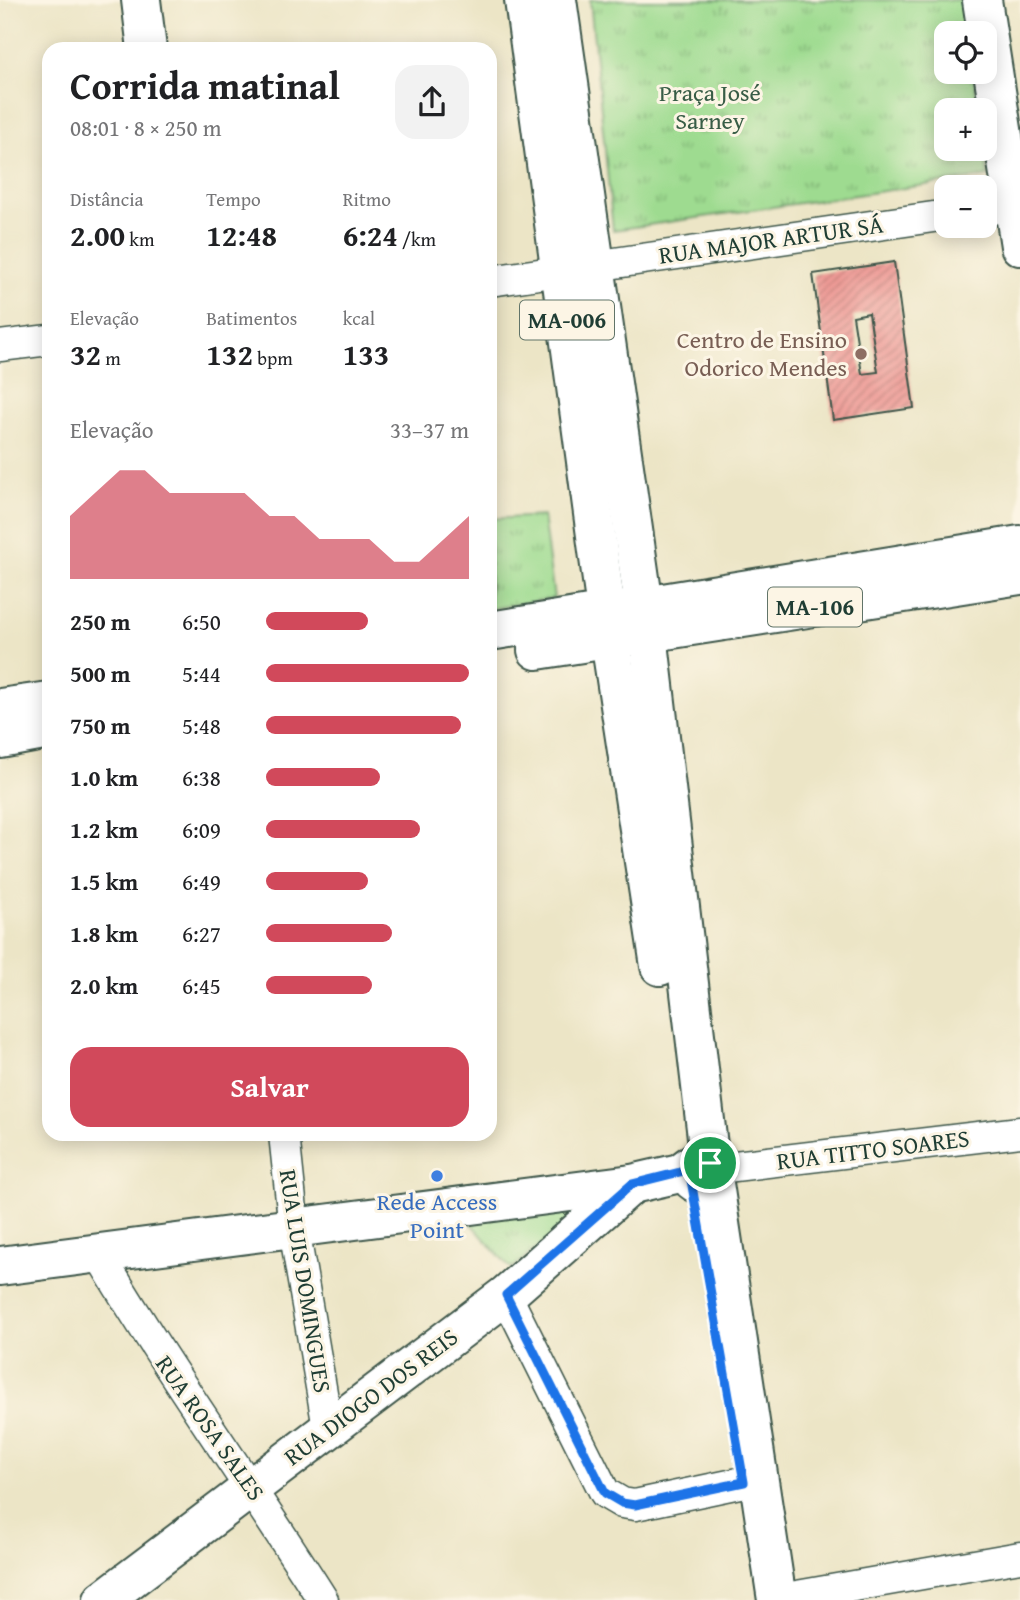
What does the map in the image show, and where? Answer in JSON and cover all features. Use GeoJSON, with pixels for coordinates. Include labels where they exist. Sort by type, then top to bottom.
{"type":"FeatureCollection","features":[{"type":"Feature","properties":{"kind":"main road"},"geometry":{"type":"LineString","coordinates":[[141,0],[146,42]]}},
{"type":"Feature","properties":{"kind":"main road","name":"MA-006"},"geometry":{"type":"LineString","coordinates":[[524,0],[578,268]]}},
{"type":"Feature","properties":{"kind":"main road","name":"MA-006"},"geometry":{"type":"LineString","coordinates":[[557,0],[578,268],[627,623]]}},
{"type":"Feature","properties":{"kind":"main road"},"geometry":{"type":"LineString","coordinates":[[982,0],[1007,207],[1020,246]]}},
{"type":"Feature","properties":{"kind":"main road","name":"MA-106"},"geometry":{"type":"LineString","coordinates":[[497,655],[627,623],[1020,545]]}},
{"type":"Feature","properties":{"kind":"main road","name":"MA-106"},"geometry":{"type":"LineString","coordinates":[[497,631],[627,623],[1020,575]]}},
{"type":"Feature","properties":{"kind":"main road"},"geometry":{"type":"LineString","coordinates":[[627,623],[744,1482],[757,1600]]}},
{"type":"Feature","properties":{"kind":"main road"},"geometry":{"type":"LineString","coordinates":[[0,708],[42,702]]}},
{"type":"Feature","properties":{"kind":"main road"},"geometry":{"type":"LineString","coordinates":[[0,739],[42,731]]}},
{"type":"Feature","properties":{"kind":"main road"},"geometry":{"type":"LineString","coordinates":[[0,1266],[632,1184],[701,1171]]}},
{"type":"Feature","properties":{"kind":"main road"},"geometry":{"type":"LineString","coordinates":[[701,1171],[776,1600]]}},
{"type":"Feature","properties":{"kind":"main road","name":"RUA DIOGO DOS REIS"},"geometry":{"type":"LineString","coordinates":[[103,1600],[328,1427],[506,1295],[632,1184]]}},
{"type":"Feature","properties":{"kind":"street","name":"RUA MAJOR ARTUR SÁ"},"geometry":{"type":"LineString","coordinates":[[497,280],[934,217]]}},
{"type":"Feature","properties":{"kind":"street"},"geometry":{"type":"LineString","coordinates":[[0,346],[42,341]]}},
{"type":"Feature","properties":{"kind":"street","name":"RUA TITTO SOARES"},"geometry":{"type":"LineString","coordinates":[[701,1171],[1020,1132]]}},
{"type":"Feature","properties":{"kind":"street","name":"RUA LUIS DOMINGUES"},"geometry":{"type":"LineString","coordinates":[[285,1141],[294,1229],[328,1427]]}},
{"type":"Feature","properties":{"kind":"street","name":"RUA ROSA SALES"},"geometry":{"type":"LineString","coordinates":[[99,1254],[151,1342],[252,1488],[323,1600]]}},
{"type":"Feature","properties":{"kind":"street"},"geometry":{"type":"LineString","coordinates":[[506,1295],[605,1493],[613,1499],[635,1505],[744,1482]]}},
{"type":"Feature","properties":{"kind":"street"},"geometry":{"type":"LineString","coordinates":[[776,1600],[1020,1557]]}},
{"type":"Feature","properties":{"kind":"green space","name":"Praça José Sarney"},"geometry":{"type":"Polygon","coordinates":[[[590,0],[963,0],[966,21],[934,21],[934,84],[975,84],[977,98],[934,98],[934,161],[986,161],[988,175],[934,175],[934,184],[613,230],[590,0]]]}},
{"type":"Feature","properties":{"kind":"green space"},"geometry":{"type":"Polygon","coordinates":[[[543,516],[554,598],[497,608],[497,519],[543,516]]]}},
{"type":"Feature","properties":{"kind":"green space"},"geometry":{"type":"Polygon","coordinates":[[[609,1191],[511,1269],[451,1201],[609,1191]]]}},
{"type":"Feature","properties":{"kind":"building"},"geometry":{"type":"Polygon","coordinates":[[[894,262],[914,408],[833,420],[813,274],[894,262]],[[869,313],[853,316],[862,374],[878,372],[869,313]]]}},
{"type":"Feature","properties":{"kind":"place","name":"Centro de Ensino Odorico Mendes"},"geometry":{"type":"Point","coordinates":[861,354]}},
{"type":"Feature","properties":{"kind":"place","name":"Rede Access Point"},"geometry":{"type":"Point","coordinates":[437,1176]}},
{"type":"Feature","properties":{"kind":"route"},"geometry":{"type":"LineString","coordinates":[[699,1159],[710,1163],[726,1167],[713,1175],[706,1184],[691,1180],[744,1482],[635,1505],[622,1503],[605,1493],[506,1295],[632,1184],[680,1172],[699,1159]]}}]}
